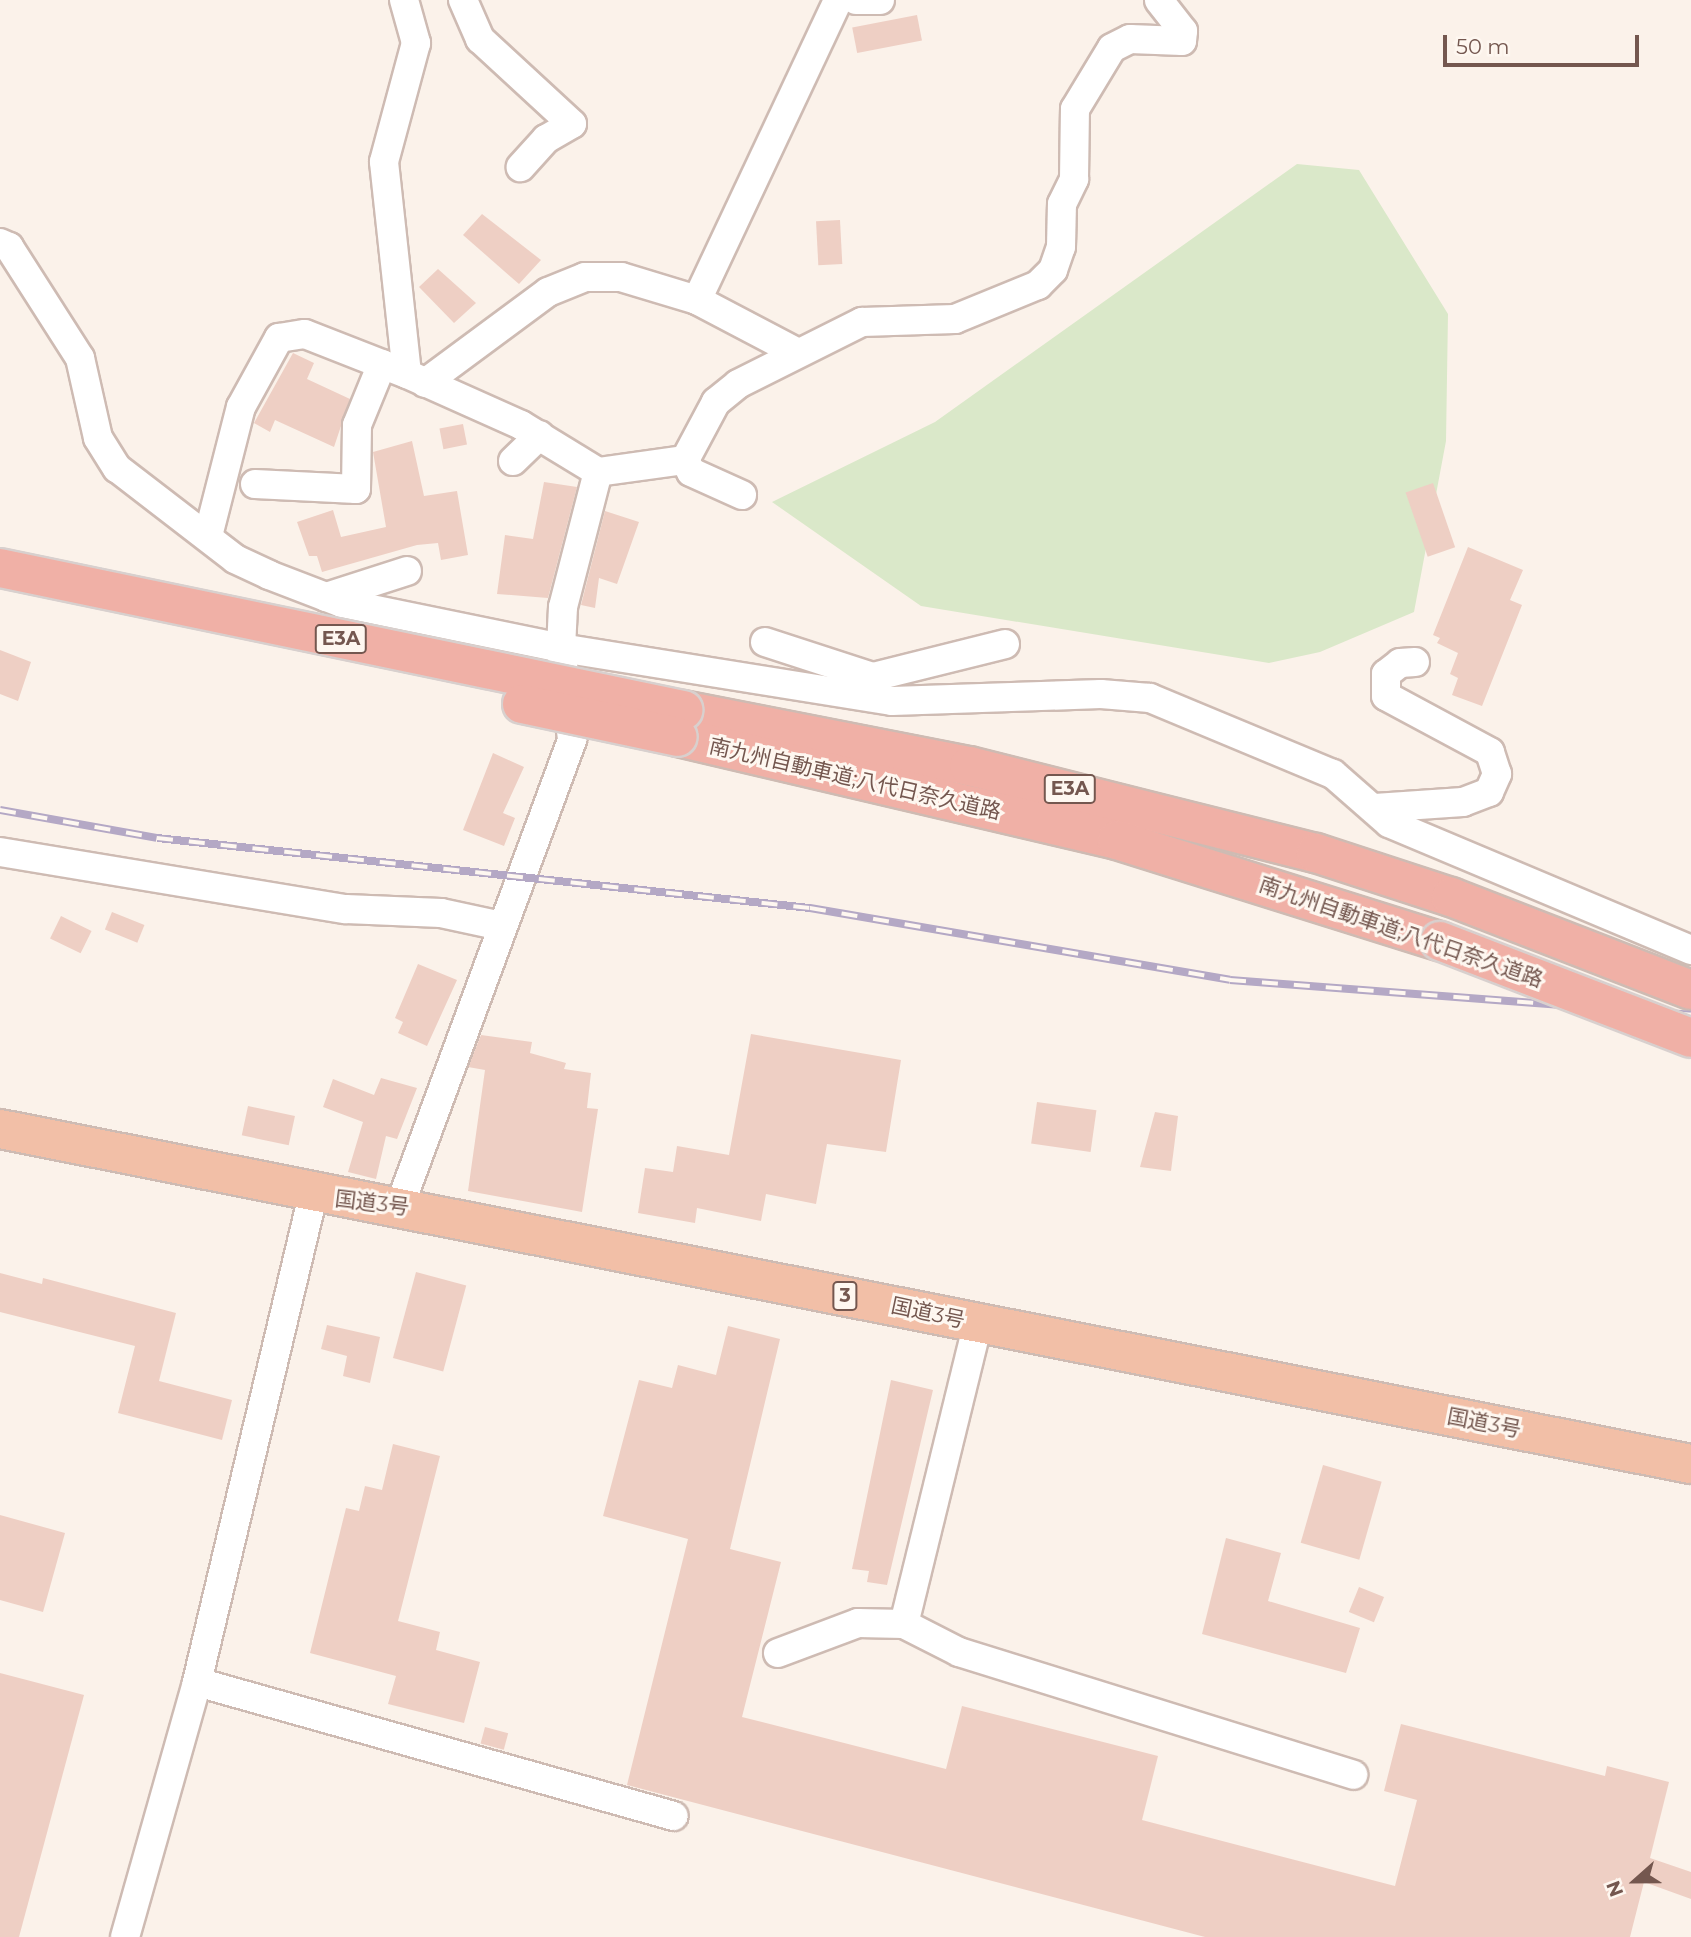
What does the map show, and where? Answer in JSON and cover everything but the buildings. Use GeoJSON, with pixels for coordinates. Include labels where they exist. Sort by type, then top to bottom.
{"type":"FeatureCollection","features":[{"type":"Feature","properties":{"kind":"highway","name":"南九州自動車道;八代日奈久道路"},"geometry":{"type":"LineString","coordinates":[[0,568],[680,724],[1117,840],[1440,941],[1691,1038]]}},
{"type":"Feature","properties":{"kind":"highway","name":"南九州自動車道;八代日奈久道路"},"geometry":{"type":"LineString","coordinates":[[0,590],[680,724],[1123,801],[1315,853],[1451,897],[1691,990]]}},
{"type":"Feature","properties":{"kind":"highway","name":"国道3号"},"geometry":{"type":"LineString","coordinates":[[0,1129],[313,1195],[400,1205],[1691,1464]]}},
{"type":"Feature","properties":{"kind":"street"},"geometry":{"type":"LineString","coordinates":[[404,0],[416,43],[384,162],[405,374]]}},
{"type":"Feature","properties":{"kind":"street"},"geometry":{"type":"LineString","coordinates":[[463,0],[480,39],[572,124],[547,139],[522,167]]}},
{"type":"Feature","properties":{"kind":"street"},"geometry":{"type":"LineString","coordinates":[[697,300],[838,0]]}},
{"type":"Feature","properties":{"kind":"street"},"geometry":{"type":"LineString","coordinates":[[856,0],[880,0]]}},
{"type":"Feature","properties":{"kind":"street"},"geometry":{"type":"LineString","coordinates":[[685,460],[716,402],[738,384],[798,353],[862,323],[956,319],[1038,285],[1053,270],[1061,247],[1062,204],[1074,179],[1075,109],[1112,48],[1130,39],[1182,41],[1182,31],[1159,0]]}},
{"type":"Feature","properties":{"kind":"street"},"geometry":{"type":"LineString","coordinates":[[0,243],[9,247],[80,358],[97,439],[117,468],[208,536],[248,577],[326,597],[561,648],[865,686],[1005,644]]}},
{"type":"Feature","properties":{"kind":"street"},"geometry":{"type":"LineString","coordinates":[[0,274],[31,285]]}},
{"type":"Feature","properties":{"kind":"street"},"geometry":{"type":"LineString","coordinates":[[255,484],[356,489],[357,425],[405,374],[548,292],[585,277],[621,277],[697,300],[798,353]]}},
{"type":"Feature","properties":{"kind":"street"},"geometry":{"type":"LineString","coordinates":[[208,536],[241,407],[279,338],[305,334],[405,374],[540,435],[598,472],[685,460]]}},
{"type":"Feature","properties":{"kind":"street"},"geometry":{"type":"LineString","coordinates":[[513,461],[540,435]]}},
{"type":"Feature","properties":{"kind":"street"},"geometry":{"type":"LineString","coordinates":[[685,460],[691,472],[742,495]]}},
{"type":"Feature","properties":{"kind":"street"},"geometry":{"type":"LineString","coordinates":[[400,1205],[572,739],[561,648],[563,607],[598,472]]}},
{"type":"Feature","properties":{"kind":"street"},"geometry":{"type":"LineString","coordinates":[[326,597],[407,571]]}},
{"type":"Feature","properties":{"kind":"street"},"geometry":{"type":"LineString","coordinates":[[765,642],[865,686],[892,701],[1101,694],[1150,698],[1301,758],[1333,774],[1389,823],[1691,950]]}},
{"type":"Feature","properties":{"kind":"street"},"geometry":{"type":"LineString","coordinates":[[1375,808],[1462,802],[1489,792],[1497,774],[1490,752],[1387,696],[1386,674],[1400,663],[1415,662]]}},
{"type":"Feature","properties":{"kind":"street"},"geometry":{"type":"LineString","coordinates":[[0,852],[346,909],[441,913],[501,926]]}},
{"type":"Feature","properties":{"kind":"street"},"geometry":{"type":"LineString","coordinates":[[125,1937],[197,1682],[313,1195]]}},
{"type":"Feature","properties":{"kind":"street"},"geometry":{"type":"LineString","coordinates":[[904,1624],[978,1323]]}},
{"type":"Feature","properties":{"kind":"street"},"geometry":{"type":"LineString","coordinates":[[778,1653],[858,1623],[904,1624],[959,1652],[1353,1775]]}},
{"type":"Feature","properties":{"kind":"street"},"geometry":{"type":"LineString","coordinates":[[197,1682],[674,1816]]}},
{"type":"Feature","properties":{"kind":"green space"},"geometry":{"type":"Polygon","coordinates":[[[1297,164],[1359,170],[1448,314],[1446,441],[1414,612],[1320,652],[1269,663],[921,606],[772,502],[935,422],[1297,164]]]}},
{"type":"Feature","properties":{"kind":"railway"},"geometry":{"type":"LineString","coordinates":[[0,810],[157,838],[810,908],[1230,980],[1691,1015]]}}]}
